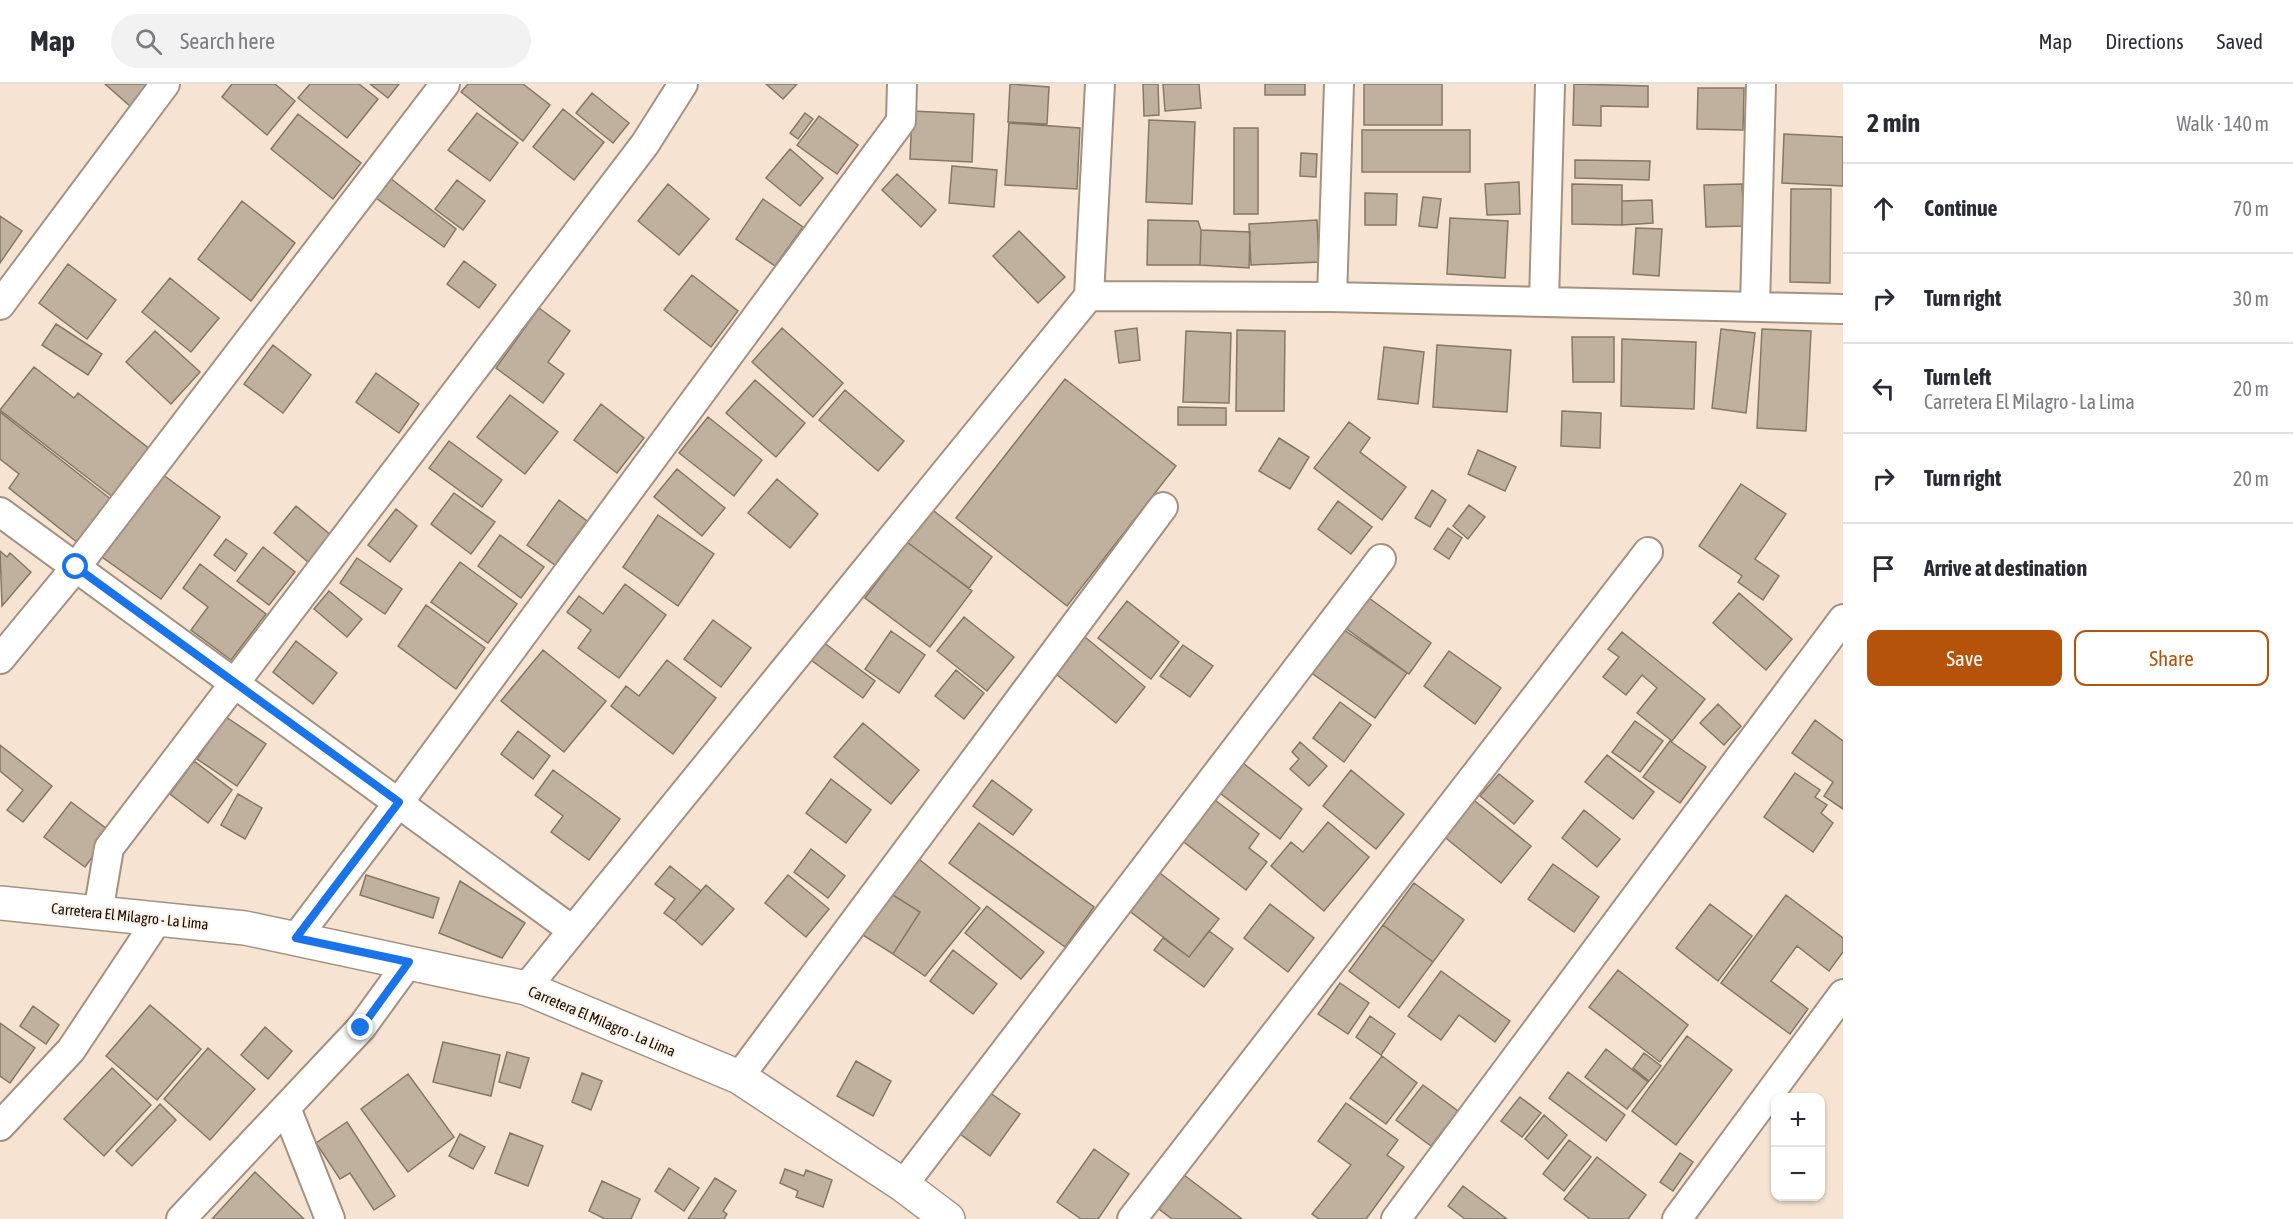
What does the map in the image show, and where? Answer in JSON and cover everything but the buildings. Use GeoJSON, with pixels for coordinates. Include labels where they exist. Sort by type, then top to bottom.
{"type":"FeatureCollection","features":[{"type":"Feature","properties":{"kind":"main road","name":"Carretera El Milagro - La Lima"},"geometry":{"type":"LineString","coordinates":[[0,903],[245,928],[526,988],[738,1077],[903,1185],[948,1219]]}},
{"type":"Feature","properties":{"kind":"street"},"geometry":{"type":"LineString","coordinates":[[0,305],[165,84]]}},
{"type":"Feature","properties":{"kind":"street"},"geometry":{"type":"LineString","coordinates":[[0,659],[76,567],[445,84]]}},
{"type":"Feature","properties":{"kind":"street"},"geometry":{"type":"LineString","coordinates":[[98,913],[109,848],[645,144],[683,84]]}},
{"type":"Feature","properties":{"kind":"street"},"geometry":{"type":"LineString","coordinates":[[296,938],[399,802],[901,121],[902,84]]}},
{"type":"Feature","properties":{"kind":"street"},"geometry":{"type":"LineString","coordinates":[[526,988],[1089,296],[1100,84]]}},
{"type":"Feature","properties":{"kind":"street"},"geometry":{"type":"LineString","coordinates":[[1332,297],[1339,84]]}},
{"type":"Feature","properties":{"kind":"street"},"geometry":{"type":"LineString","coordinates":[[1544,301],[1550,84]]}},
{"type":"Feature","properties":{"kind":"street"},"geometry":{"type":"LineString","coordinates":[[1755,306],[1761,84]]}},
{"type":"Feature","properties":{"kind":"street"},"geometry":{"type":"LineString","coordinates":[[1089,296],[1332,297],[1843,309]]}},
{"type":"Feature","properties":{"kind":"street"},"geometry":{"type":"LineString","coordinates":[[738,1077],[1162,507]]}},
{"type":"Feature","properties":{"kind":"street"},"geometry":{"type":"LineString","coordinates":[[0,512],[572,930]]}},
{"type":"Feature","properties":{"kind":"street"},"geometry":{"type":"LineString","coordinates":[[1132,1219],[1648,552]]}},
{"type":"Feature","properties":{"kind":"street"},"geometry":{"type":"LineString","coordinates":[[903,1185],[1381,559]]}},
{"type":"Feature","properties":{"kind":"street"},"geometry":{"type":"LineString","coordinates":[[1396,1219],[1843,619]]}},
{"type":"Feature","properties":{"kind":"street"},"geometry":{"type":"LineString","coordinates":[[0,1126],[71,1050],[158,919]]}},
{"type":"Feature","properties":{"kind":"street"},"geometry":{"type":"LineString","coordinates":[[181,1219],[361,1028],[409,962]]}},
{"type":"Feature","properties":{"kind":"street"},"geometry":{"type":"LineString","coordinates":[[1677,1219],[1843,994]]}},
{"type":"Feature","properties":{"kind":"street"},"geometry":{"type":"LineString","coordinates":[[286,1108],[330,1219]]}},
{"type":"Feature","properties":{"kind":"route"},"geometry":{"type":"LineString","coordinates":[[76,567],[399,802],[296,938],[409,962],[361,1028]]}}]}
